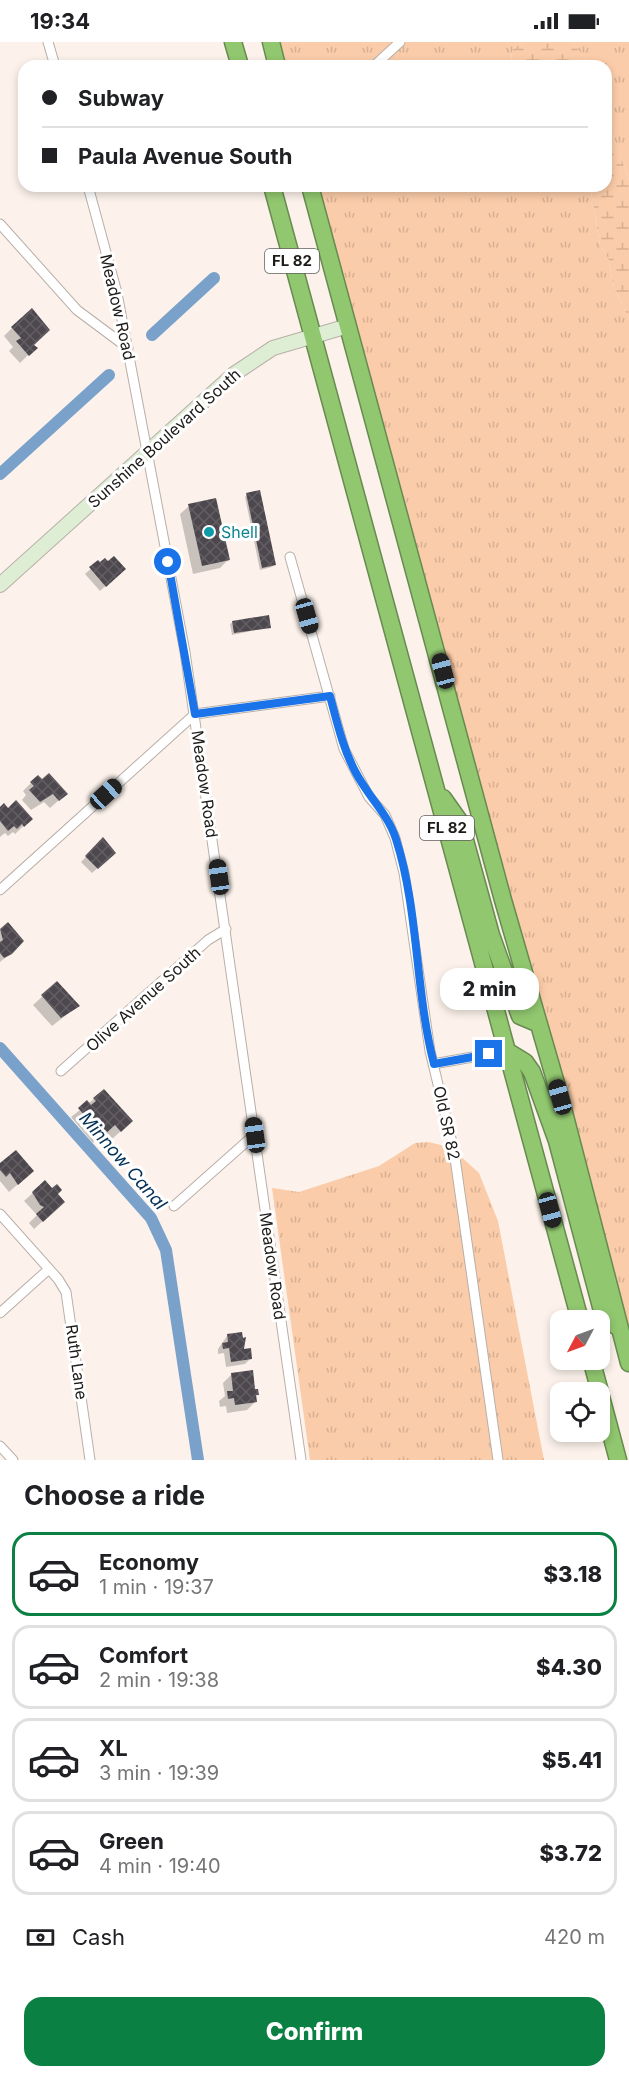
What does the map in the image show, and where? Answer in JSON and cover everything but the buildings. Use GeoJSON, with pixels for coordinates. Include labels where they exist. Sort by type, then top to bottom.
{"type":"FeatureCollection","features":[{"type":"Feature","properties":{"kind":"highway"},"geometry":{"type":"LineString","coordinates":[[233,42],[238,60]]}},
{"type":"Feature","properties":{"kind":"highway"},"geometry":{"type":"LineString","coordinates":[[271,42],[276,60]]}},
{"type":"Feature","properties":{"kind":"highway","name":"FL 82"},"geometry":{"type":"LineString","coordinates":[[274,192],[577,1310]]}},
{"type":"Feature","properties":{"kind":"highway","name":"FL 82"},"geometry":{"type":"LineString","coordinates":[[312,192],[539,1024],[629,1363]]}},
{"type":"Feature","properties":{"kind":"highway"},"geometry":{"type":"LineString","coordinates":[[437,790],[460,822],[490,935],[520,1016],[539,1024]]}},
{"type":"Feature","properties":{"kind":"highway"},"geometry":{"type":"LineString","coordinates":[[507,1051],[525,1062],[532,1072],[557,1142],[601,1307],[620,1331]]}},
{"type":"Feature","properties":{"kind":"highway"},"geometry":{"type":"LineString","coordinates":[[610,1430],[618,1460]]}},
{"type":"Feature","properties":{"kind":"street"},"geometry":{"type":"LineString","coordinates":[[48,42],[53,60]]}},
{"type":"Feature","properties":{"kind":"street"},"geometry":{"type":"LineString","coordinates":[[380,60],[400,42]]}},
{"type":"Feature","properties":{"kind":"street","name":"Meadow Road"},"geometry":{"type":"LineString","coordinates":[[89,192],[117,293],[195,714],[301,1460]]}},
{"type":"Feature","properties":{"kind":"street"},"geometry":{"type":"LineString","coordinates":[[0,224],[77,310],[128,348]]}},
{"type":"Feature","properties":{"kind":"street","name":"Sunshine Boulevard South"},"geometry":{"type":"LineString","coordinates":[[0,585],[247,364],[273,348],[348,326]]}},
{"type":"Feature","properties":{"kind":"street","name":"Old SR 82"},"geometry":{"type":"LineString","coordinates":[[290,557],[348,757],[395,838],[404,873],[434,1064],[454,1150],[498,1460]]}},
{"type":"Feature","properties":{"kind":"street"},"geometry":{"type":"LineString","coordinates":[[0,890],[195,714],[330,696]]}},
{"type":"Feature","properties":{"kind":"street","name":"Olive Avenue South"},"geometry":{"type":"LineString","coordinates":[[62,1071],[208,940],[226,929]]}},
{"type":"Feature","properties":{"kind":"street"},"geometry":{"type":"LineString","coordinates":[[434,1064],[507,1051]]}},
{"type":"Feature","properties":{"kind":"street"},"geometry":{"type":"LineString","coordinates":[[174,1206],[255,1135]]}},
{"type":"Feature","properties":{"kind":"street","name":"Ruth Lane"},"geometry":{"type":"LineString","coordinates":[[0,1214],[49,1269],[66,1292],[90,1460]]}},
{"type":"Feature","properties":{"kind":"street"},"geometry":{"type":"LineString","coordinates":[[0,1313],[49,1269]]}},
{"type":"Feature","properties":{"kind":"street"},"geometry":{"type":"LineString","coordinates":[[0,1446],[13,1460]]}},
{"type":"Feature","properties":{"kind":"green space"},"geometry":{"type":"Polygon","coordinates":[[[278,42],[522,42],[512,50],[511,60],[282,60],[278,42]]]}},
{"type":"Feature","properties":{"kind":"green space"},"geometry":{"type":"Polygon","coordinates":[[[522,42],[572,42],[586,60],[511,60],[512,50],[522,42]]]}},
{"type":"Feature","properties":{"kind":"green space"},"geometry":{"type":"Polygon","coordinates":[[[572,42],[629,42],[629,180],[612,132],[612,60],[586,60],[572,42]]]}},
{"type":"Feature","properties":{"kind":"green space"},"geometry":{"type":"Polygon","coordinates":[[[612,132],[629,180],[629,319],[614,288],[608,258],[600,245],[591,192],[612,192],[612,132]]]}},
{"type":"Feature","properties":{"kind":"green space"},"geometry":{"type":"Polygon","coordinates":[[[319,192],[591,192],[600,245],[608,258],[614,288],[629,319],[629,1331],[546,1024],[548,1020],[545,1019],[319,192]]]}},
{"type":"Feature","properties":{"kind":"green space"},"geometry":{"type":"Polygon","coordinates":[[[428,1142],[441,1145],[458,1154],[479,1173],[498,1221],[544,1460],[310,1460],[272,1188],[299,1192],[379,1166],[415,1143],[428,1142]]]}},
{"type":"Feature","properties":{"kind":"waterway"},"geometry":{"type":"LineString","coordinates":[[152,335],[214,278]]}},
{"type":"Feature","properties":{"kind":"waterway"},"geometry":{"type":"LineString","coordinates":[[0,474],[109,375]]}},
{"type":"Feature","properties":{"kind":"waterway","name":"Minnow Canal"},"geometry":{"type":"LineString","coordinates":[[0,1048],[151,1218],[166,1250],[198,1460]]}},
{"type":"Feature","properties":{"kind":"place","name":"Shell"},"geometry":{"type":"Point","coordinates":[209,532]}},
{"type":"Feature","properties":{"kind":"route"},"geometry":{"type":"LineString","coordinates":[[168,562],[195,714],[330,696],[350,761],[369,797],[384,815],[395,838],[404,873],[430,1051],[434,1064],[489,1054]]}}]}
